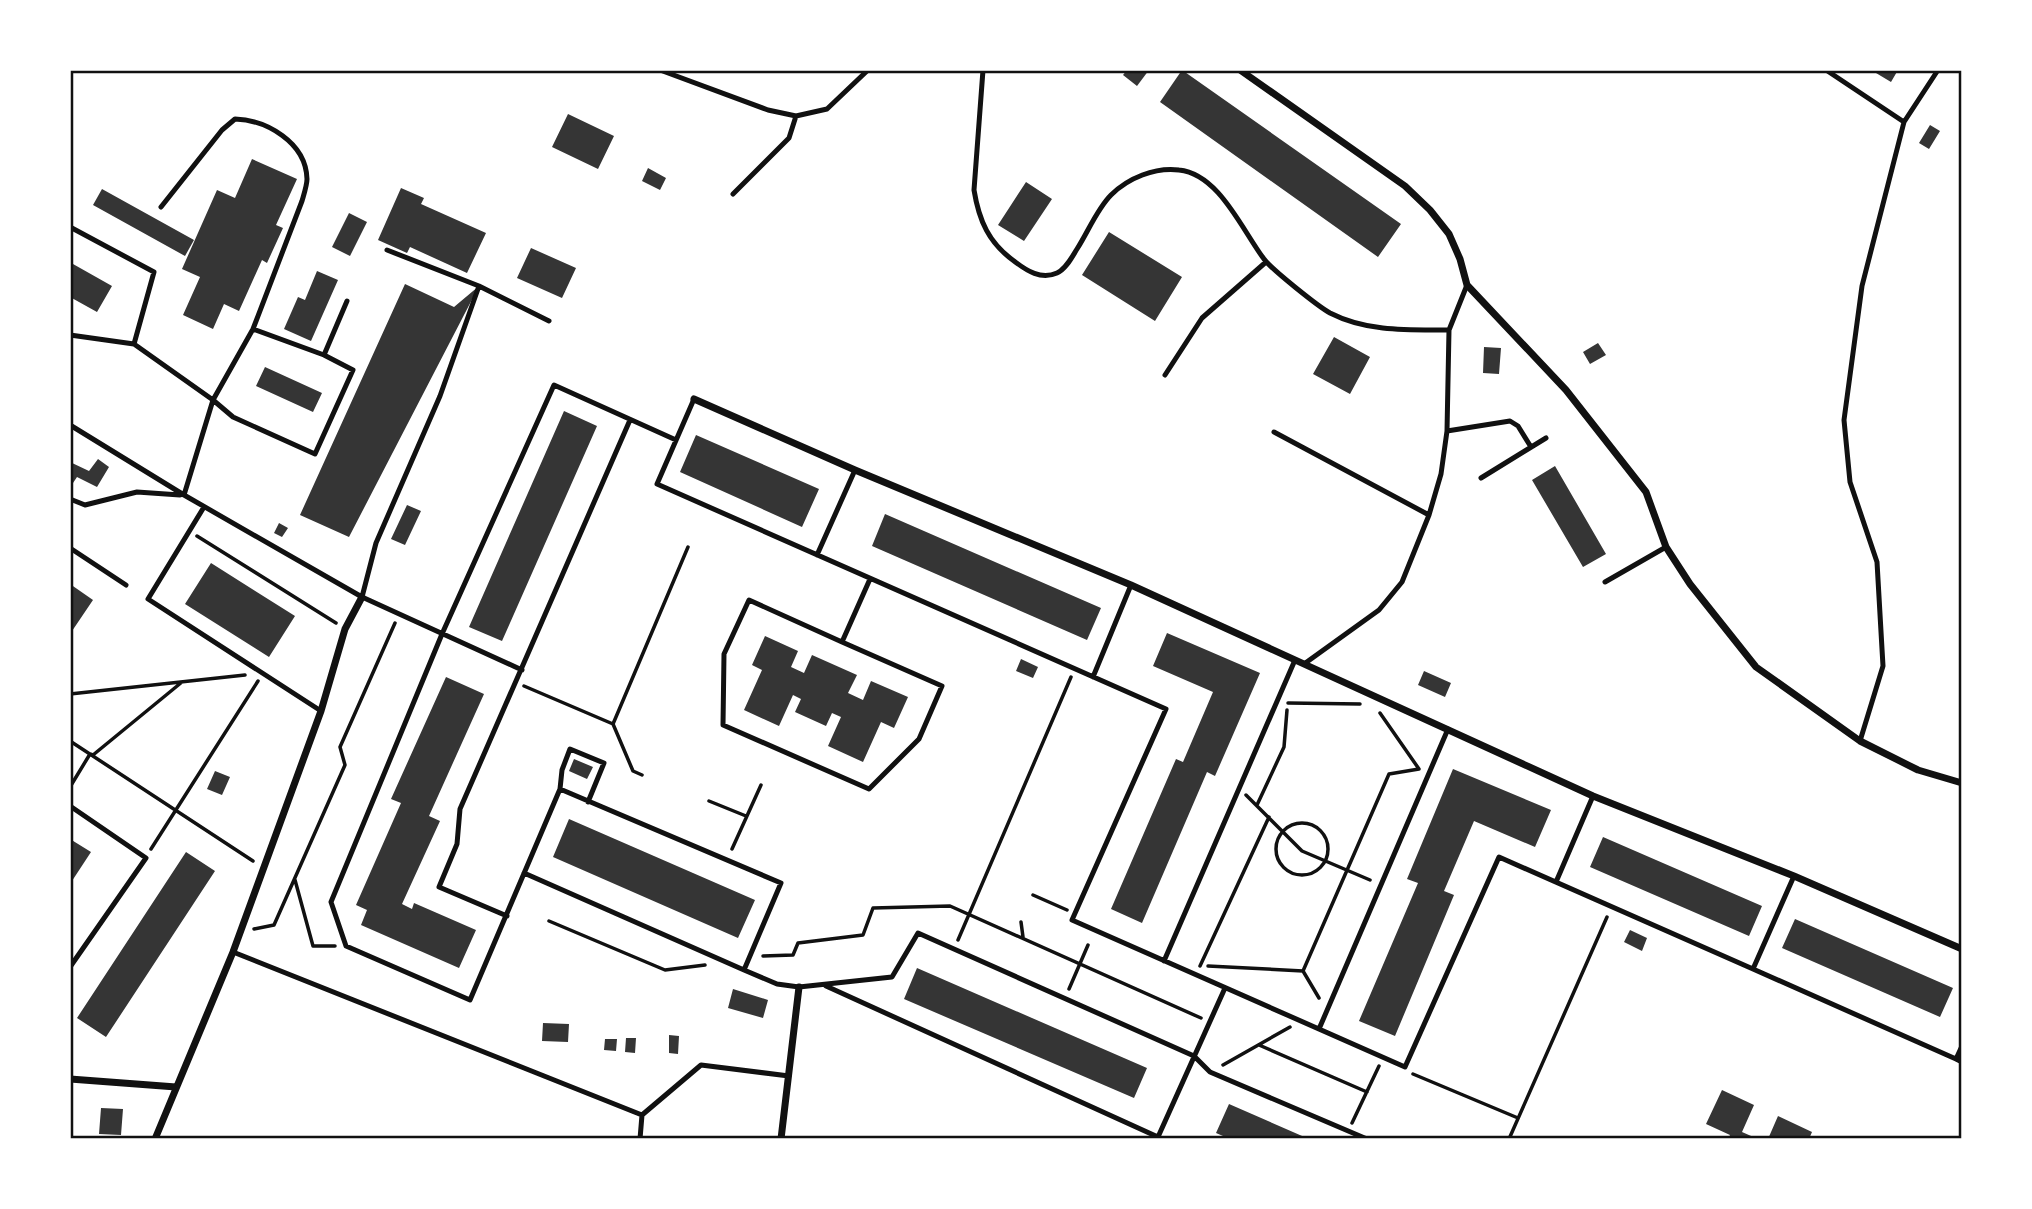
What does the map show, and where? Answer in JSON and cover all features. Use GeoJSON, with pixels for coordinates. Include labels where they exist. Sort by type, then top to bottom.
{"type":"FeatureCollection","features":[{"type":"Feature","properties":{"kind":"street"},"geometry":{"type":"LineString","coordinates":[[1240,70],[1405,186],[1430,210],[1449,234],[1467,285],[1566,390],[1646,492],[1665,547],[1690,584],[1756,667],[1860,741],[1918,770],[1962,783]]}},
{"type":"Feature","properties":{"kind":"street"},"geometry":{"type":"LineString","coordinates":[[694,399],[855,470],[1131,585],[1594,796],[1794,876],[1962,949]]}},
{"type":"Feature","properties":{"kind":"street"},"geometry":{"type":"LineString","coordinates":[[155,1139],[233,952],[321,711],[345,629],[362,597]]}},
{"type":"Feature","properties":{"kind":"street"},"geometry":{"type":"LineString","coordinates":[[782,1139],[799,987]]}},
{"type":"Feature","properties":{"kind":"street"},"geometry":{"type":"LineString","coordinates":[[70,1079],[176,1087]]}},
{"type":"Feature","properties":{"kind":"lane"},"geometry":{"type":"LineString","coordinates":[[660,70],[768,110],[796,116],[827,109],[868,70]]}},
{"type":"Feature","properties":{"kind":"lane"},"geometry":{"type":"LineString","coordinates":[[983,70],[974,190],[977,209],[983,225],[998,249],[1030,273],[1046,276],[1060,273],[1110,196],[1132,179],[1157,171],[1180,170],[1203,178],[1218,194],[1266,262],[1329,312],[1377,329],[1449,330]]}},
{"type":"Feature","properties":{"kind":"lane"},"geometry":{"type":"LineString","coordinates":[[1826,70],[1904,122]]}},
{"type":"Feature","properties":{"kind":"lane"},"geometry":{"type":"LineString","coordinates":[[1860,741],[1883,666],[1883,658],[1877,562],[1850,482],[1844,420],[1861,286],[1904,122],[1938,70]]}},
{"type":"Feature","properties":{"kind":"lane"},"geometry":{"type":"LineString","coordinates":[[733,194],[789,138],[796,116]]}},
{"type":"Feature","properties":{"kind":"lane"},"geometry":{"type":"LineString","coordinates":[[161,207],[222,130],[235,119],[251,120],[281,133],[302,158],[307,179],[302,201],[253,329],[213,400],[184,495]]}},
{"type":"Feature","properties":{"kind":"lane"},"geometry":{"type":"LineString","coordinates":[[70,227],[155,272],[134,344]]}},
{"type":"Feature","properties":{"kind":"lane"},"geometry":{"type":"LineString","coordinates":[[387,250],[479,286],[549,321]]}},
{"type":"Feature","properties":{"kind":"lane"},"geometry":{"type":"LineString","coordinates":[[1165,375],[1202,318],[1266,262]]}},
{"type":"Feature","properties":{"kind":"lane"},"geometry":{"type":"LineString","coordinates":[[1304,664],[1379,610],[1402,582],[1429,515],[1441,474],[1447,431],[1449,330],[1467,285]]}},
{"type":"Feature","properties":{"kind":"lane"},"geometry":{"type":"LineString","coordinates":[[362,597],[376,543],[440,396],[479,286]]}},
{"type":"Feature","properties":{"kind":"lane"},"geometry":{"type":"LineString","coordinates":[[324,355],[347,301]]}},
{"type":"Feature","properties":{"kind":"lane"},"geometry":{"type":"LineString","coordinates":[[70,335],[134,344],[233,417],[314,454],[353,370],[324,355],[253,329]]}},
{"type":"Feature","properties":{"kind":"lane"},"geometry":{"type":"LineString","coordinates":[[588,802],[604,763],[570,749],[562,770],[560,789],[470,1000],[346,946],[331,902],[442,634],[554,385],[677,440]]}},
{"type":"Feature","properties":{"kind":"lane"},"geometry":{"type":"LineString","coordinates":[[694,399],[657,484],[1166,709],[1072,920],[1405,1068],[1499,857],[1959,1060],[1962,1046]]}},
{"type":"Feature","properties":{"kind":"lane"},"geometry":{"type":"LineString","coordinates":[[507,916],[439,887],[457,844],[460,809],[630,420]]}},
{"type":"Feature","properties":{"kind":"lane"},"geometry":{"type":"LineString","coordinates":[[1447,431],[1510,421],[1518,426],[1531,447]]}},
{"type":"Feature","properties":{"kind":"lane"},"geometry":{"type":"LineString","coordinates":[[70,425],[204,507],[362,597],[522,670]]}},
{"type":"Feature","properties":{"kind":"lane"},"geometry":{"type":"LineString","coordinates":[[1274,432],[1429,515]]}},
{"type":"Feature","properties":{"kind":"lane"},"geometry":{"type":"LineString","coordinates":[[1481,478],[1546,438]]}},
{"type":"Feature","properties":{"kind":"lane"},"geometry":{"type":"LineString","coordinates":[[817,555],[855,470]]}},
{"type":"Feature","properties":{"kind":"lane"},"geometry":{"type":"LineString","coordinates":[[70,499],[85,505],[137,492],[184,495]]}},
{"type":"Feature","properties":{"kind":"lane"},"geometry":{"type":"LineString","coordinates":[[204,507],[148,599],[321,711]]}},
{"type":"Feature","properties":{"kind":"lane"},"geometry":{"type":"LineString","coordinates":[[1605,582],[1665,547]]}},
{"type":"Feature","properties":{"kind":"lane"},"geometry":{"type":"LineString","coordinates":[[70,548],[126,585]]}},
{"type":"Feature","properties":{"kind":"lane"},"geometry":{"type":"LineString","coordinates":[[842,642],[870,579]]}},
{"type":"Feature","properties":{"kind":"lane"},"geometry":{"type":"LineString","coordinates":[[1093,677],[1131,585]]}},
{"type":"Feature","properties":{"kind":"lane"},"geometry":{"type":"LineString","coordinates":[[749,600],[842,642],[942,686],[919,739],[869,789],[723,725],[724,654],[749,600]]}},
{"type":"Feature","properties":{"kind":"lane"},"geometry":{"type":"LineString","coordinates":[[1164,961],[1295,660]]}},
{"type":"Feature","properties":{"kind":"lane"},"geometry":{"type":"LineString","coordinates":[[1319,1030],[1448,729]]}},
{"type":"Feature","properties":{"kind":"lane"},"geometry":{"type":"LineString","coordinates":[[560,789],[781,883],[744,970]]}},
{"type":"Feature","properties":{"kind":"lane"},"geometry":{"type":"LineString","coordinates":[[1556,882],[1594,796]]}},
{"type":"Feature","properties":{"kind":"lane"},"geometry":{"type":"LineString","coordinates":[[70,806],[146,858],[70,967]]}},
{"type":"Feature","properties":{"kind":"lane"},"geometry":{"type":"LineString","coordinates":[[524,873],[777,984],[799,987],[892,977],[918,933],[1194,1056],[1210,1072],[1367,1139]]}},
{"type":"Feature","properties":{"kind":"lane"},"geometry":{"type":"LineString","coordinates":[[1753,969],[1794,876]]}},
{"type":"Feature","properties":{"kind":"lane"},"geometry":{"type":"LineString","coordinates":[[233,952],[642,1115]]}},
{"type":"Feature","properties":{"kind":"lane"},"geometry":{"type":"LineString","coordinates":[[822,985],[1159,1138],[1225,988]]}},
{"type":"Feature","properties":{"kind":"lane"},"geometry":{"type":"LineString","coordinates":[[640,1139],[642,1115],[701,1065],[789,1076]]}},
{"type":"Feature","properties":{"kind":"path"},"geometry":{"type":"LineString","coordinates":[[190,531],[345,629]]}},
{"type":"Feature","properties":{"kind":"path"},"geometry":{"type":"LineString","coordinates":[[613,724],[688,547]]}},
{"type":"Feature","properties":{"kind":"path"},"geometry":{"type":"LineString","coordinates":[[240,932],[274,925],[345,765],[340,747],[398,615]]}},
{"type":"Feature","properties":{"kind":"path"},"geometry":{"type":"LineString","coordinates":[[954,948],[1075,669]]}},
{"type":"Feature","properties":{"kind":"path"},"geometry":{"type":"LineString","coordinates":[[70,694],[263,674]]}},
{"type":"Feature","properties":{"kind":"path"},"geometry":{"type":"LineString","coordinates":[[146,858],[263,674]]}},
{"type":"Feature","properties":{"kind":"path"},"geometry":{"type":"LineString","coordinates":[[90,754],[93,755],[182,682]]}},
{"type":"Feature","properties":{"kind":"path"},"geometry":{"type":"LineString","coordinates":[[516,683],[613,724],[633,771],[642,775]]}},
{"type":"Feature","properties":{"kind":"path"},"geometry":{"type":"LineString","coordinates":[[1257,805],[1284,747],[1288,702],[1362,704]]}},
{"type":"Feature","properties":{"kind":"path"},"geometry":{"type":"LineString","coordinates":[[1303,971],[1390,774],[1419,769],[1374,704]]}},
{"type":"Feature","properties":{"kind":"path"},"geometry":{"type":"LineString","coordinates":[[70,741],[264,868]]}},
{"type":"Feature","properties":{"kind":"path"},"geometry":{"type":"LineString","coordinates":[[70,787],[90,754]]}},
{"type":"Feature","properties":{"kind":"path"},"geometry":{"type":"LineString","coordinates":[[727,860],[761,785]]}},
{"type":"Feature","properties":{"kind":"path"},"geometry":{"type":"LineString","coordinates":[[1240,788],[1302,851],[1382,885]]}},
{"type":"Feature","properties":{"kind":"path"},"geometry":{"type":"LineString","coordinates":[[709,801],[747,816]]}},
{"type":"Feature","properties":{"kind":"path"},"geometry":{"type":"LineString","coordinates":[[1200,966],[1269,817]]}},
{"type":"Feature","properties":{"kind":"path"},"geometry":{"type":"LineString","coordinates":[[1302,823],[1313,825],[1321,831],[1329,850],[1319,869],[1309,875],[1297,875],[1287,871],[1279,862],[1276,851],[1277,840],[1283,830],[1302,823]]}},
{"type":"Feature","properties":{"kind":"path"},"geometry":{"type":"LineString","coordinates":[[295,878],[313,946],[346,946]]}},
{"type":"Feature","properties":{"kind":"path"},"geometry":{"type":"LineString","coordinates":[[1033,895],[1075,913]]}},
{"type":"Feature","properties":{"kind":"path"},"geometry":{"type":"LineString","coordinates":[[1509,1139],[1611,907]]}},
{"type":"Feature","properties":{"kind":"path"},"geometry":{"type":"LineString","coordinates":[[549,922],[665,970],[727,962]]}},
{"type":"Feature","properties":{"kind":"path"},"geometry":{"type":"LineString","coordinates":[[1021,922],[1023,939]]}},
{"type":"Feature","properties":{"kind":"path"},"geometry":{"type":"LineString","coordinates":[[1065,998],[1088,945]]}},
{"type":"Feature","properties":{"kind":"path"},"geometry":{"type":"LineString","coordinates":[[1193,963],[1212,971]]}},
{"type":"Feature","properties":{"kind":"path"},"geometry":{"type":"LineString","coordinates":[[1200,966],[1303,971]]}},
{"type":"Feature","properties":{"kind":"path"},"geometry":{"type":"LineString","coordinates":[[1303,971],[1319,998]]}},
{"type":"Feature","properties":{"kind":"path"},"geometry":{"type":"LineString","coordinates":[[1316,1007],[1323,992]]}},
{"type":"Feature","properties":{"kind":"path"},"geometry":{"type":"LineString","coordinates":[[1210,1072],[1301,1021]]}},
{"type":"Feature","properties":{"kind":"path"},"geometry":{"type":"LineString","coordinates":[[1259,1045],[1367,1092]]}},
{"type":"Feature","properties":{"kind":"path"},"geometry":{"type":"LineString","coordinates":[[1349,1131],[1383,1058]]}},
{"type":"Feature","properties":{"kind":"path"},"geometry":{"type":"LineString","coordinates":[[1405,1068],[1415,1075],[1518,1118]]}},
{"type":"Feature","properties":{"kind":"building"},"geometry":{"type":"Polygon","coordinates":[[[1127,70],[1149,70],[1137,86],[1123,75],[1127,70]]]}},
{"type":"Feature","properties":{"kind":"building"},"geometry":{"type":"Polygon","coordinates":[[[1182,70],[1401,224],[1378,257],[1160,102],[1182,70]]]}},
{"type":"Feature","properties":{"kind":"building"},"geometry":{"type":"Polygon","coordinates":[[[1871,70],[1898,70],[1891,82],[1871,70]]]}},
{"type":"Feature","properties":{"kind":"building"},"geometry":{"type":"Polygon","coordinates":[[[568,114],[614,136],[598,169],[552,147],[568,114]]]}},
{"type":"Feature","properties":{"kind":"building"},"geometry":{"type":"Polygon","coordinates":[[[1930,125],[1940,131],[1929,149],[1919,143],[1930,125]]]}},
{"type":"Feature","properties":{"kind":"building"},"geometry":{"type":"Polygon","coordinates":[[[252,159],[297,179],[276,225],[283,228],[267,263],[262,260],[239,311],[224,304],[213,329],[183,315],[200,277],[182,269],[217,190],[235,198],[252,159]]]}},
{"type":"Feature","properties":{"kind":"building"},"geometry":{"type":"Polygon","coordinates":[[[648,168],[666,178],[660,190],[642,181],[648,168]]]}},
{"type":"Feature","properties":{"kind":"building"},"geometry":{"type":"Polygon","coordinates":[[[1026,182],[1052,199],[1024,241],[998,225],[1026,182]]]}},
{"type":"Feature","properties":{"kind":"building"},"geometry":{"type":"Polygon","coordinates":[[[401,188],[424,198],[421,204],[486,233],[467,273],[410,247],[407,253],[378,240],[401,188]]]}},
{"type":"Feature","properties":{"kind":"building"},"geometry":{"type":"Polygon","coordinates":[[[102,189],[194,240],[185,256],[93,205],[102,189]]]}},
{"type":"Feature","properties":{"kind":"building"},"geometry":{"type":"Polygon","coordinates":[[[349,213],[367,222],[350,256],[332,247],[349,213]]]}},
{"type":"Feature","properties":{"kind":"building"},"geometry":{"type":"Polygon","coordinates":[[[1109,232],[1182,277],[1155,321],[1082,275],[1109,232]]]}},
{"type":"Feature","properties":{"kind":"building"},"geometry":{"type":"Polygon","coordinates":[[[531,248],[576,268],[562,298],[517,278],[531,248]]]}},
{"type":"Feature","properties":{"kind":"building"},"geometry":{"type":"Polygon","coordinates":[[[73,264],[112,286],[97,312],[70,297],[70,269],[73,264]]]}},
{"type":"Feature","properties":{"kind":"building"},"geometry":{"type":"Polygon","coordinates":[[[317,271],[338,280],[311,341],[284,329],[298,297],[305,300],[317,271]]]}},
{"type":"Feature","properties":{"kind":"building"},"geometry":{"type":"Polygon","coordinates":[[[405,284],[454,307],[479,286],[349,537],[300,515],[405,284]]]}},
{"type":"Feature","properties":{"kind":"building"},"geometry":{"type":"Polygon","coordinates":[[[1334,337],[1370,357],[1350,394],[1313,374],[1334,337]]]}},
{"type":"Feature","properties":{"kind":"building"},"geometry":{"type":"Polygon","coordinates":[[[1598,343],[1606,355],[1590,364],[1583,352],[1598,343]]]}},
{"type":"Feature","properties":{"kind":"building"},"geometry":{"type":"Polygon","coordinates":[[[1484,347],[1501,348],[1499,374],[1483,373],[1484,347]]]}},
{"type":"Feature","properties":{"kind":"building"},"geometry":{"type":"Polygon","coordinates":[[[265,367],[322,393],[313,412],[256,386],[265,367]]]}},
{"type":"Feature","properties":{"kind":"building"},"geometry":{"type":"Polygon","coordinates":[[[564,411],[597,426],[502,641],[469,627],[564,411]]]}},
{"type":"Feature","properties":{"kind":"building"},"geometry":{"type":"Polygon","coordinates":[[[696,435],[819,489],[802,527],[680,472],[696,435]]]}},
{"type":"Feature","properties":{"kind":"building"},"geometry":{"type":"Polygon","coordinates":[[[98,459],[109,467],[97,487],[77,477],[73,483],[70,482],[70,462],[89,471],[98,459]]]}},
{"type":"Feature","properties":{"kind":"building"},"geometry":{"type":"Polygon","coordinates":[[[1555,466],[1606,554],[1583,567],[1532,480],[1555,466]]]}},
{"type":"Feature","properties":{"kind":"building"},"geometry":{"type":"Polygon","coordinates":[[[407,505],[421,511],[405,545],[391,539],[407,505]]]}},
{"type":"Feature","properties":{"kind":"building"},"geometry":{"type":"Polygon","coordinates":[[[885,514],[1101,608],[1087,640],[872,546],[885,514]]]}},
{"type":"Feature","properties":{"kind":"building"},"geometry":{"type":"Polygon","coordinates":[[[279,523],[288,528],[282,537],[274,533],[279,523]]]}},
{"type":"Feature","properties":{"kind":"building"},"geometry":{"type":"Polygon","coordinates":[[[211,563],[295,616],[269,657],[185,604],[211,563]]]}},
{"type":"Feature","properties":{"kind":"building"},"geometry":{"type":"Polygon","coordinates":[[[70,584],[93,600],[70,634],[70,584]]]}},
{"type":"Feature","properties":{"kind":"building"},"geometry":{"type":"Polygon","coordinates":[[[1167,633],[1260,673],[1215,776],[1207,772],[1142,923],[1111,909],[1176,759],[1183,762],[1213,692],[1153,666],[1167,633]]]}},
{"type":"Feature","properties":{"kind":"building"},"geometry":{"type":"Polygon","coordinates":[[[765,636],[798,651],[791,667],[804,673],[812,655],[857,675],[848,693],[863,700],[871,681],[908,697],[894,728],[881,722],[863,762],[828,746],[841,717],[832,713],[826,726],[795,712],[801,699],[793,695],[779,726],[744,710],[762,670],[752,665],[765,636]]]}},
{"type":"Feature","properties":{"kind":"building"},"geometry":{"type":"Polygon","coordinates":[[[1021,659],[1038,667],[1033,678],[1016,671],[1021,659]]]}},
{"type":"Feature","properties":{"kind":"building"},"geometry":{"type":"Polygon","coordinates":[[[1424,671],[1451,683],[1445,697],[1418,685],[1424,671]]]}},
{"type":"Feature","properties":{"kind":"building"},"geometry":{"type":"Polygon","coordinates":[[[446,677],[484,694],[429,816],[440,821],[402,904],[412,909],[414,903],[476,930],[459,968],[361,925],[367,910],[356,905],[401,803],[391,799],[446,677]]]}},
{"type":"Feature","properties":{"kind":"building"},"geometry":{"type":"Polygon","coordinates":[[[574,759],[593,767],[587,779],[569,771],[574,759]]]}},
{"type":"Feature","properties":{"kind":"building"},"geometry":{"type":"Polygon","coordinates":[[[1453,769],[1551,810],[1535,847],[1474,821],[1444,891],[1454,895],[1395,1036],[1359,1021],[1418,883],[1407,879],[1453,769]]]}},
{"type":"Feature","properties":{"kind":"building"},"geometry":{"type":"Polygon","coordinates":[[[215,771],[230,777],[222,795],[207,789],[215,771]]]}},
{"type":"Feature","properties":{"kind":"building"},"geometry":{"type":"Polygon","coordinates":[[[569,819],[755,900],[738,938],[553,857],[569,819]]]}},
{"type":"Feature","properties":{"kind":"building"},"geometry":{"type":"Polygon","coordinates":[[[1603,837],[1762,906],[1749,936],[1590,867],[1603,837]]]}},
{"type":"Feature","properties":{"kind":"building"},"geometry":{"type":"Polygon","coordinates":[[[70,839],[91,852],[70,884],[70,839]]]}},
{"type":"Feature","properties":{"kind":"building"},"geometry":{"type":"Polygon","coordinates":[[[186,852],[215,871],[106,1037],[77,1018],[186,852]]]}},
{"type":"Feature","properties":{"kind":"building"},"geometry":{"type":"Polygon","coordinates":[[[1795,919],[1953,988],[1940,1017],[1782,948],[1795,919]]]}},
{"type":"Feature","properties":{"kind":"building"},"geometry":{"type":"Polygon","coordinates":[[[1630,930],[1647,938],[1642,951],[1624,942],[1630,930]]]}},
{"type":"Feature","properties":{"kind":"building"},"geometry":{"type":"Polygon","coordinates":[[[917,968],[1147,1068],[1134,1098],[904,999],[917,968]]]}},
{"type":"Feature","properties":{"kind":"building"},"geometry":{"type":"Polygon","coordinates":[[[733,989],[768,1000],[763,1018],[728,1008],[733,989]]]}},
{"type":"Feature","properties":{"kind":"building"},"geometry":{"type":"Polygon","coordinates":[[[543,1023],[569,1024],[568,1042],[542,1041],[543,1023]]]}},
{"type":"Feature","properties":{"kind":"building"},"geometry":{"type":"Polygon","coordinates":[[[669,1035],[679,1036],[678,1054],[669,1053],[669,1035]]]}},
{"type":"Feature","properties":{"kind":"building"},"geometry":{"type":"Polygon","coordinates":[[[626,1038],[636,1038],[635,1053],[625,1052],[626,1038]]]}},
{"type":"Feature","properties":{"kind":"building"},"geometry":{"type":"Polygon","coordinates":[[[605,1039],[617,1039],[616,1051],[604,1050],[605,1039]]]}},
{"type":"Feature","properties":{"kind":"building"},"geometry":{"type":"Polygon","coordinates":[[[1722,1090],[1754,1105],[1742,1132],[1758,1139],[1728,1139],[1730,1135],[1706,1124],[1722,1090]]]}},
{"type":"Feature","properties":{"kind":"building"},"geometry":{"type":"Polygon","coordinates":[[[1229,1104],[1309,1139],[1230,1139],[1216,1133],[1229,1104]]]}},
{"type":"Feature","properties":{"kind":"building"},"geometry":{"type":"Polygon","coordinates":[[[101,1108],[123,1109],[121,1135],[99,1134],[101,1108]]]}},
{"type":"Feature","properties":{"kind":"building"},"geometry":{"type":"Polygon","coordinates":[[[1778,1116],[1812,1132],[1809,1139],[1768,1139],[1778,1116]]]}}]}
